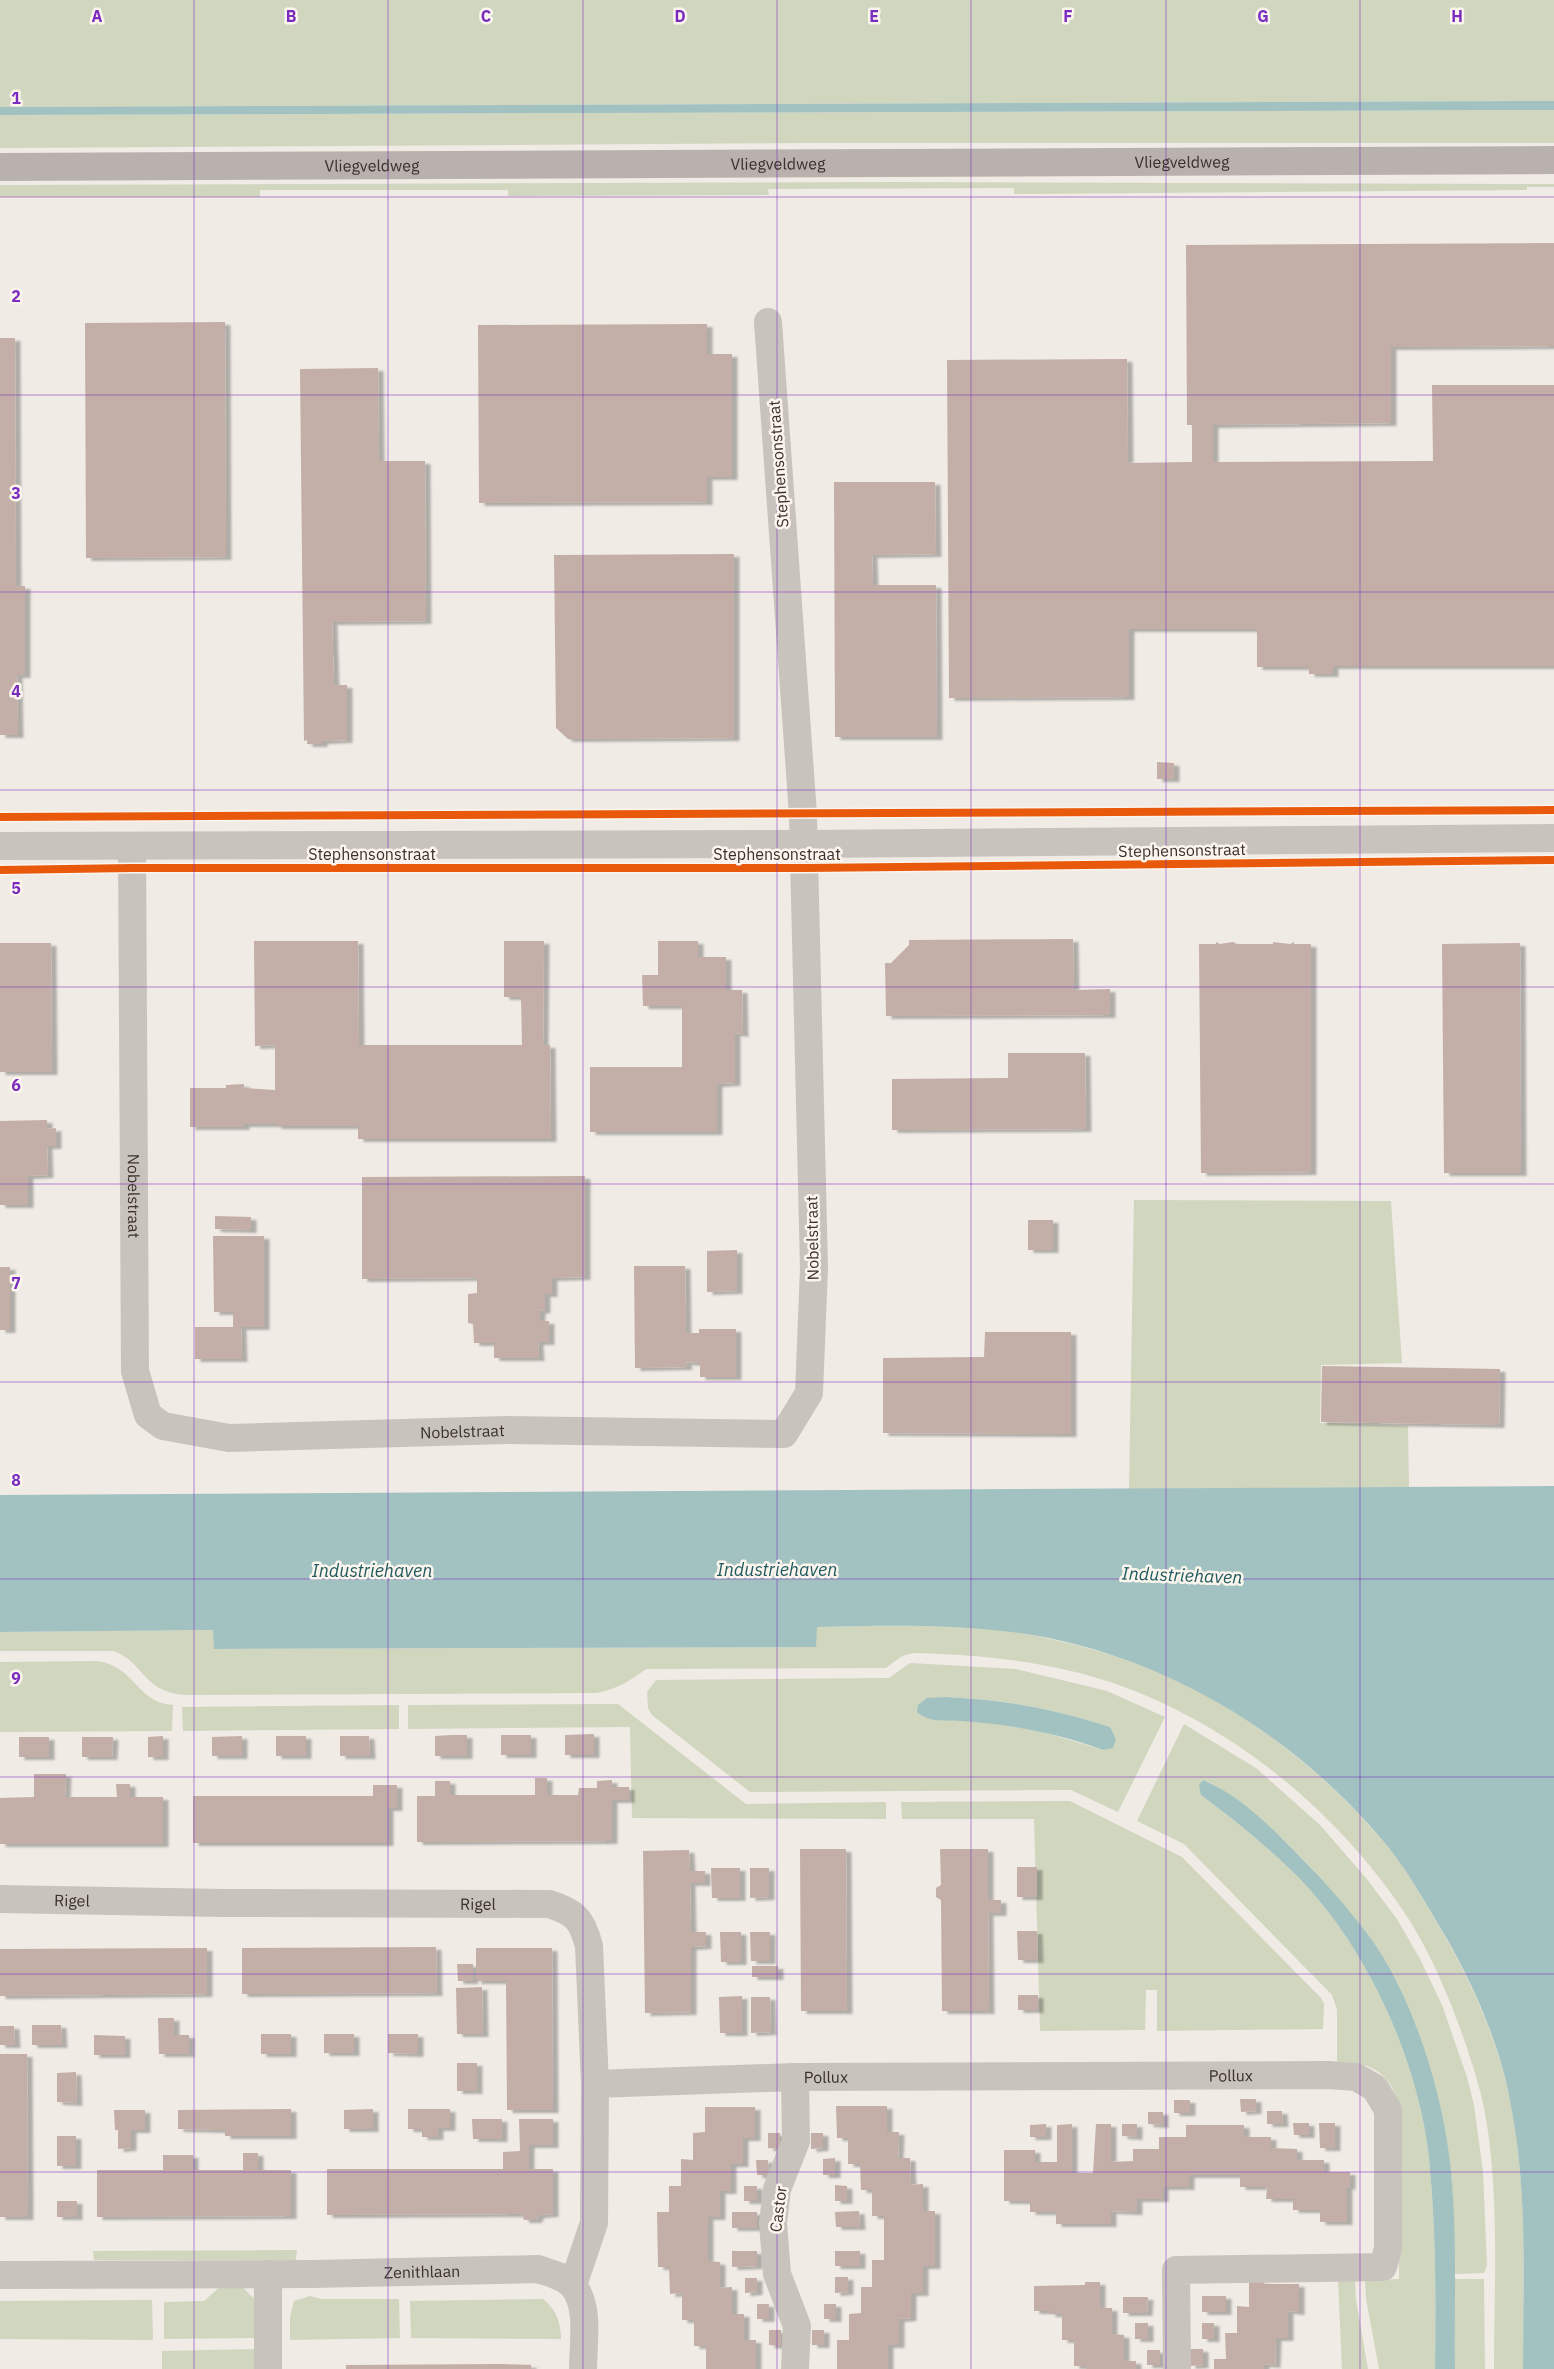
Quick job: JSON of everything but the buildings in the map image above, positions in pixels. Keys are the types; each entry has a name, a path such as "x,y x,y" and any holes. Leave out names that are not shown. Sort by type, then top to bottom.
{"main road":[{"name":"Vliegveldweg","path":"0,167 1554,160"}],"street":[{"name":"Stephensonstraat","path":"768,322 804,844"},
{"name":"Stephensonstraat","path":"0,846 804,844 1554,838"},
{"name":"Nobelstraat","path":"132,846 135,1371 148,1415 163,1426 229,1438 506,1430 784,1434 808,1393 814,1268 804,844"},
{"name":"Rigel","path":"0,1899 242,1904 549,1904 569,1910 584,1927 589,1946 595,2084 594,2223 572,2285"},
{"name":"Pollux","path":"595,2084 795,2078 1330,2074 1356,2077 1375,2088 1388,2110 1388,2248 1383,2267 1176,2270 1176,2369"},
{"name":"Castor","path":"795,2078 796,2141 777,2189 772,2222 777,2274 797,2326 795,2369"},
{"name":"Zenithlaan","path":"0,2274 268,2274 538,2269 556,2275 572,2285"},
{"path":"268,2274 268,2369"},
{"path":"572,2285 582,2303 583,2369"}],"green space":[{"path":"0,0 1554,0 1554,101 0,107"},
{"path":"1554,110 1554,143 823,143 0,148 0,115"},
{"path":"888,182 1554,184 1554,187 1527,187 1527,190 1014,194 1014,188 768,189 769,195 508,196 508,190 260,190 260,197 0,197 0,185"},
{"path":"1134,1200 1391,1201 1402,1363 1321,1365 1320,1423 1408,1426 1409,1487 1129,1489"},
{"path":"926,1625 997,1629 1065,1642 1140,1665 1181,1683 1220,1704 1294,1754 1328,1783 1389,1848 1420,1893 1468,1979 1494,2041 1506,2084 1516,2138 1522,2204 1524,2270 1523,2369 1494,2369 1493,2176 1485,2113 1466,2045 1448,1997 1427,1951 1410,1921 1380,1878 1345,1837 1306,1799 1264,1764 1219,1733 1171,1707 1122,1686 1071,1671 1039,1664 941,1654 917,1653 906,1655 886,1668 646,1669 623,1684 597,1693 185,1695 160,1688 151,1682 132,1662 113,1651 0,1651 0,1632 214,1630 215,1649 816,1647 816,1627"},
{"path":"97,1661 110,1664 120,1670 151,1698 161,1703 173,1705 172,1731 0,1732 0,1662"},
{"path":"910,1663 1016,1669 1107,1691 1165,1717 1118,1812 1071,1790 750,1792 652,1715 648,1708 647,1692 656,1680 889,1678","holes":["947,1697 1030,1706 1110,1727 1103,1750 1040,1731 985,1722"]},
{"path":"618,1704 746,1804 886,1802 886,1819 632,1818 630,1727 408,1729 408,1705"},
{"path":"399,1705 399,1729 183,1731 182,1707"},
{"path":"1184,1724 1256,1768 1320,1825 1366,1878 1397,1919 1420,1959 1442,2005 1467,2077 1474,2105 1483,2172 1487,2265 1484,2273 1454,2274 1453,2201 1449,2154 1440,2107 1315,1872 1282,1838 1246,1807 1211,1783 1202,1780 1201,1795 1276,1856 1324,1906 1368,1972 1386,2008 1401,2045 1414,2083 1429,2158 1435,2264 1435,2369 1379,2369 1366,2299 1365,2280 1399,2279 1398,2104 1390,2084 1384,2076 1368,2067 1348,2062 1337,2062 1337,2010 1332,1995 1184,1844 1137,1821"},
{"path":"1070,1801 1182,1857 1321,1998 1324,2004 1323,2029 1157,2031 1157,1990 1146,1990 1145,2030 1040,2031 1034,1819 902,1819 901,1802"},
{"path":"297,2250 296,2260 94,2260 93,2251"},
{"path":"1355,2279 1356,2300 1368,2369 1342,2369 1338,2280"},
{"path":"1454,2279 1484,2279 1485,2369 1455,2369"},
{"path":"221,2286 242,2286 251,2296 261,2301 260,2338 164,2339 164,2302 204,2301"},
{"path":"310,2296 322,2299 399,2299 400,2338 290,2340 290,2317 294,2301"},
{"path":"543,2299 557,2317 561,2339 411,2338 410,2301"},
{"path":"152,2300 153,2340 0,2339 0,2301"},
{"path":"261,2349 262,2369 162,2369 162,2351"}],"water":[{"path":"1554,101 1554,110 0,115 0,107"},
{"name":"Industriehaven","path":"1554,1486 1554,2369 1523,2369 1524,2270 1522,2204 1520,2171 1511,2106 1507,2084 1494,2041 1458,1958 1405,1870 1389,1848 1355,1810 1318,1775 1279,1743 1237,1714 1193,1689 1147,1668 1099,1651 1049,1638 962,1627 817,1627 816,1647 214,1649 213,1630 0,1632 0,1495"},
{"path":"947,1697 990,1700 1070,1715 1110,1727 1116,1739 1113,1748 1103,1750 1033,1730 979,1722 943,1721 927,1718 917,1712 918,1705 927,1698"},
{"path":"1203,1780 1245,1805 1314,1871 1369,1936 1398,1984 1410,2012 1431,2070 1439,2099 1449,2154 1455,2235 1455,2369 1435,2369 1435,2264 1429,2158 1414,2083 1386,2008 1368,1972 1324,1906 1276,1856 1201,1795 1199,1785"}],"cycle path":[{"path":"0,817 1554,810"},
{"path":"0,870 132,868 805,868 1554,860"}]}
